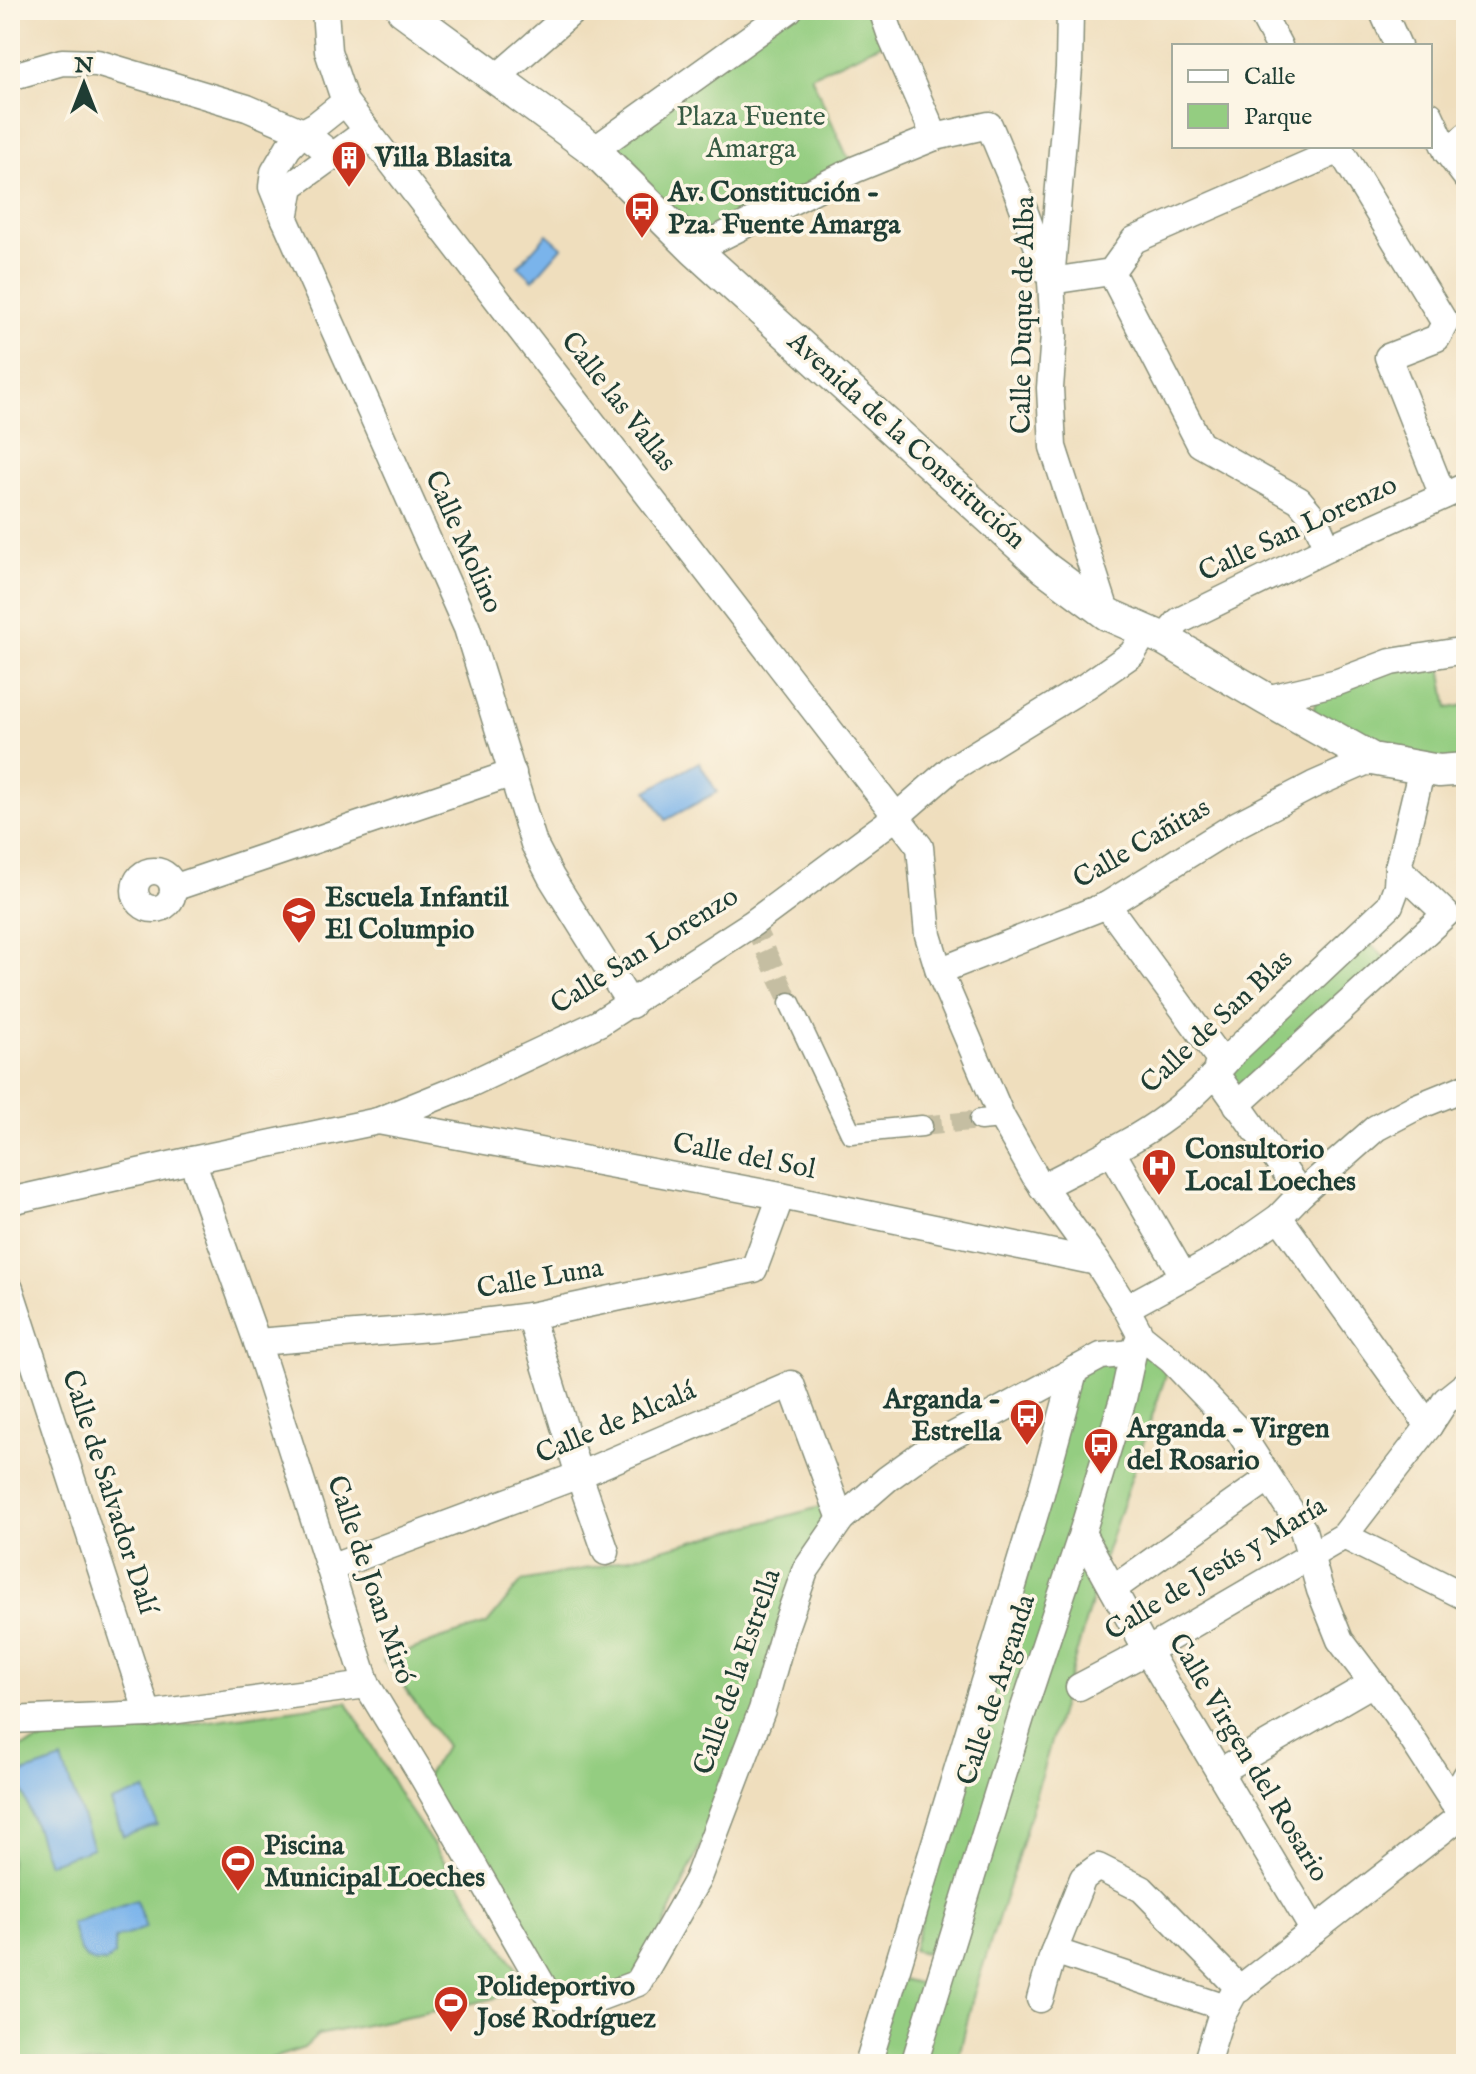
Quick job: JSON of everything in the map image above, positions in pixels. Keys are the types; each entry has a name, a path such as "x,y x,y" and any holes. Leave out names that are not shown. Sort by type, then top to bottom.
{"street":[{"name":"Calle las Vallas","path":"325,10 328,51 345,102 920,847 928,935 991,1119 1097,1262 1126,1308 1137,1345"},
{"name":"Avenida de la Constitución","path":"403,10 594,150 695,250 1045,568 1107,614 1155,635 1372,759 1439,771 1466,769"},
{"path":"496,78 574,10"},
{"path":"594,150 789,10"},
{"path":"882,10 935,137"},
{"name":"Calle Duque de Alba","path":"1070,10 1069,68 1051,281 1053,447 1107,614"},
{"path":"1260,10 1278,44"},
{"path":"1382,10 1397,44"},
{"path":"10,77 62,62 97,63 247,108 303,132 332,155"},
{"name":"Calle Molino","path":"345,102 303,132 288,148 274,172 272,187 467,628 534,844 551,877 631,1005"},
{"path":"1432,117 1456,144 1466,177"},
{"path":"695,250 856,169 935,137 989,125 1051,281 1111,272 1134,240 1339,148 1456,318 1437,338 1388,357 1454,491"},
{"path":"285,219 291,186 367,131"},
{"path":"1111,272 1200,444 1299,500 1315,519 1328,548"},
{"name":"Calle San Lorenzo","path":"10,1201 378,1121 472,1083 599,1023 753,923 897,816 951,769 1086,686 1155,635 1328,548 1454,491"},
{"path":"1266,699 1338,682 1391,662 1466,650"},
{"name":"Calle Cañitas","path":"939,971 1107,905 1236,825 1372,759"},
{"name":"Calle de San Blas","path":"1042,1187 1167,1117 1216,1074 1235,1051 1390,905 1397,886 1398,868 1422,768"},
{"path":"173,888 513,773"},
{"path":"1237,1105 1456,908 1398,868"},
{"path":"1107,905 1219,1058 1216,1074 1301,1194"},
{"path":"1359,933 1391,964"},
{"path":"790,1003 851,1133 922,1126"},
{"path":"1126,1308 1232,1250 1279,1217 1376,1128 1414,1108 1466,1087"},
{"name":"Calle del Sol","path":"378,1121 781,1196 1097,1262"},
{"path":"1111,1150 1184,1277"},
{"name":"Calle de Joan Miró","path":"192,1160 257,1342 367,1685 547,1993 582,2004 638,1983"},
{"name":"Calle Luna","path":"257,1342 442,1327 530,1316 754,1269 781,1196"},
{"path":"1279,1217 1429,1426"},
{"name":"Calle de Salvador Dalí","path":"10,1289 148,1714"},
{"path":"530,1316 606,1552"},
{"path":"1137,1345 1171,1360 1239,1431 1303,1530 1320,1590 1340,1640 1396,1714 1460,1813"},
{"name":"Calle de la Estrella","path":"638,1983 697,1880 762,1710 805,1571 841,1519 887,1479 930,1448 1101,1356 1137,1345"},
{"name":"Calle de Arganda","path":"914,2064 1021,1717 1082,1533 1137,1345"},
{"name":"Calle de Arganda","path":"868,2064 1040,1497 1075,1369"},
{"name":"Calle de Alcalá","path":"330,1568 579,1475 791,1384 841,1519"},
{"name":"Calle de Jesús y María","path":"1079,1687 1344,1536 1446,1400 1466,1384"},
{"path":"1113,1589 1269,1478"},
{"name":"Calle Virgen del Rosario","path":"1082,1533 1147,1651 1314,1931"},
{"path":"1344,1536 1466,1597"},
{"path":"1219,1772 1373,1683"},
{"path":"10,1720 148,1714 367,1685"},
{"path":"1206,2064 1220,2019 1233,1998 1460,1813 1466,1776"},
{"path":"1040,1999 1054,1951 1083,1878 1098,1867 1142,1889 1233,1998"},
{"path":"1054,1951 1233,1998"},
{"path":"897,1967 940,1979"}],"green space":[{"name":"Plaza Fuente Amarga","path":"789,10 882,10 892,39 811,76 846,154 859,168 695,250 594,150"},
{"path":"1439,654 1448,708 1466,705 1466,769 1445,770 1310,724 1319,687"},
{"path":"1359,933 1391,964 1237,1105 1216,1074"},
{"path":"1133,1353 1171,1360 1101,1568 1016,1863 973,1997 957,2064 868,2064 894,1977 937,1988 946,1958 913,1950 1075,1369"},
{"path":"835,1503 805,1571 762,1710 638,1983 582,2004 547,1993 424,1779 446,1746 383,1661 487,1624 522,1581 599,1566"},
{"name":"Piscina Municipal Loeches","path":"347,1702 403,1800 529,1987 488,2000 318,2035 304,2048 254,2064 10,2064 10,1751 61,1734 139,1731"}],"water":[{"path":"547,234 562,247 533,280 518,266"},
{"path":"699,762 717,792 666,820 647,791"},
{"path":"62,1760 93,1848 48,1864 17,1775"},
{"path":"145,1790 157,1825 123,1836 111,1802"},
{"path":"136,1900 146,1928 115,1939 115,1955 105,1963 84,1956 71,1923"}],"tunnel":[{"path":"753,923 790,1003"},
{"path":"922,1126 980,1120"}],"place":[{"name":"Villa Blasita","path":"349,189"},
{"name":"Av. Constitución - Pza. Fuente Amarga","path":"642,240"},
{"name":"Escuela Infantil El Columpio","path":"299,945"},
{"name":"Consultorio Local Loeches","path":"1159,1197"},
{"name":"Arganda - Estrella","path":"1027,1447"},
{"name":"Arganda - Virgen del Rosario","path":"1101,1476"},
{"name":"Piscina Municipal Loeches","path":"238,1893"},
{"name":"Polideportivo José Rodríguez","path":"451,2034"}]}
